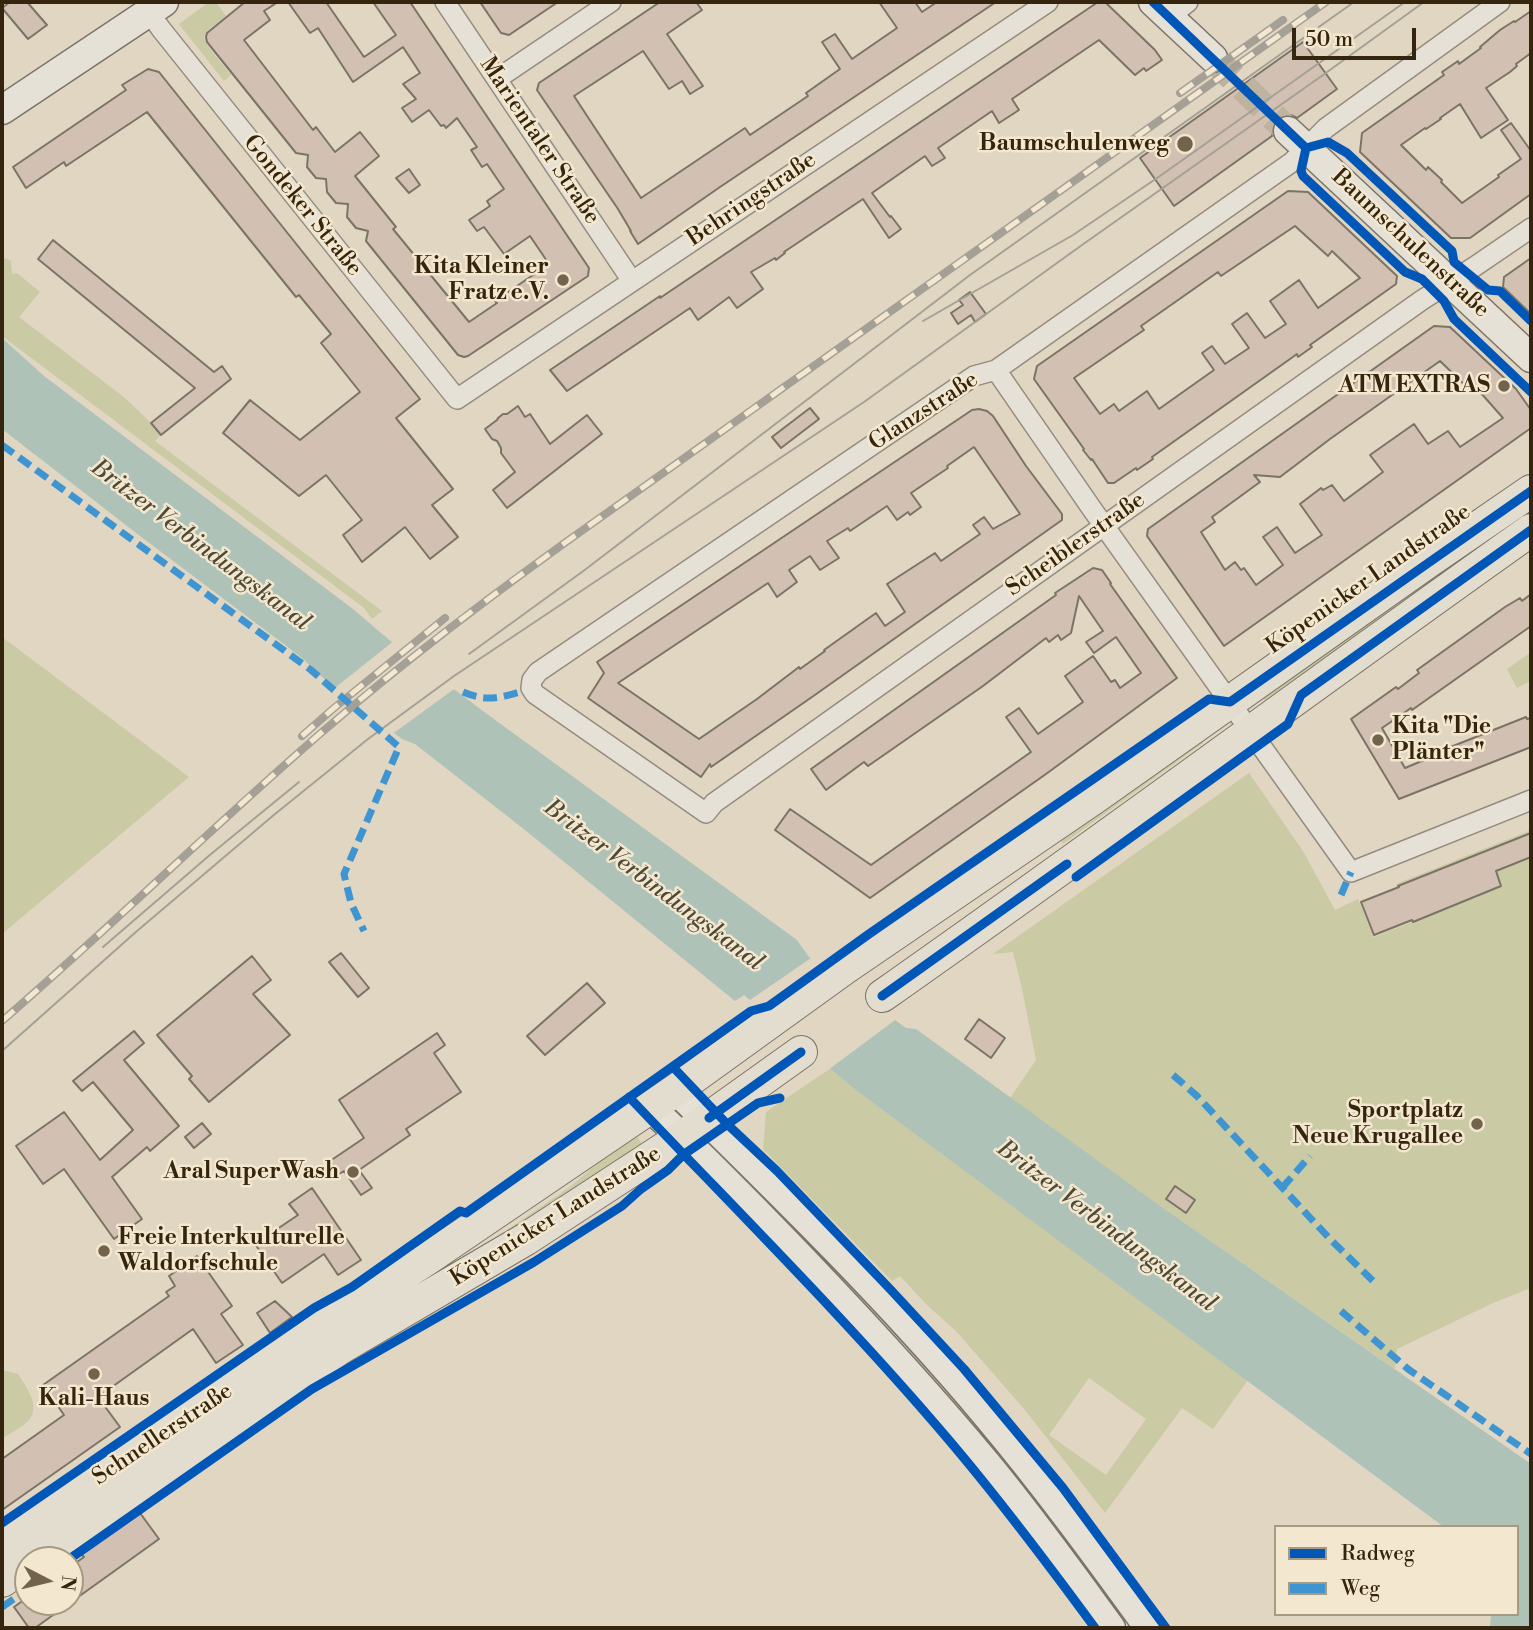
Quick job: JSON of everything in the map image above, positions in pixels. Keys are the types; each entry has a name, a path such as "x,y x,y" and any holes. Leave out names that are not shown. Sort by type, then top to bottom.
{"main road":[{"path":"2,110 156,7"},
{"path":"1170,7 1213,58"},
{"name":"Baumschulenstraße","path":"1297,139 1531,358"},
{"name":"Köpenicker Landstraße","path":"332,1337 427,1259 676,1090 845,968 1531,491"},
{"path":"882,996 1531,530"},
{"path":"928,911 989,921"},
{"name":"Köpenicker Landstraße","path":"332,1337 526,1239 694,1129 801,1052"},
{"path":"676,1090 694,1129 798,1255 891,1353 996,1475 1111,1628"},
{"path":"650,1107 694,1129 915,1334 1027,1465 1149,1628"},
{"name":"Schnellerstraße","path":"2,1546 332,1337"},
{"name":"Schnellerstraße","path":"50,1546 332,1337"}],"street":[{"name":"Marientaler Straße","path":"445,2 632,281"},
{"path":"497,79 611,2"},
{"name":"Behringstraße","path":"457,399 1048,2"},
{"name":"Glanzstraße","path":"706,813 535,694 531,688 532,680 538,672 974,376 996,370 1292,162 1297,139 1329,126 1500,2"},
{"name":"Gondeker Straße","path":"156,7 161,29 457,399"},
{"name":"Scheiblerstraße","path":"706,813 714,803 1104,526 1413,307 1531,228"},
{"path":"996,370 1351,872 1531,800"}],"green space":[{"path":"209,2 216,2 226,16 207,31 204,37 207,45 231,75 224,81 179,24"},
{"path":"2,257 11,261 12,274 17,273 40,292 19,317 125,398 161,435 155,441 382,611 372,619 364,608 2,336"},
{"path":"1531,504 1531,513 1266,703 1264,693"},
{"path":"2,637 189,777 2,934"},
{"path":"1531,652 1531,681 1517,688 1507,669"},
{"path":"1200,738 1203,743 1063,844 1059,837"},
{"path":"1249,773 1303,851 1335,910 1358,899 1374,937 1412,922 1396,884 1531,830 1531,1288 1397,1349 1395,1369 1010,1098 1036,1060 1013,952 993,954"},
{"path":"831,1068 853,1088 1248,1380 1213,1429 1182,1408 1105,1513 1025,1410 957,1332 900,1276 892,1281 763,1149 766,1112","holes":["1089,1378 1146,1419 1106,1475 1049,1435"]},
{"path":"634,1132 645,1148 597,1181 481,1248 571,1186"},
{"path":"2,1370 18,1374 31,1396 33,1408 26,1423 2,1439"}],"water":[{"name":"Britzer Verbindungskanal","path":"2,338 44,376 353,609 394,644 797,940 809,957 906,1028 916,1029 1159,1205 1531,1464 1531,1628 1490,1628 1491,1616 1519,1616 1519,1525 1441,1525 853,1088 744,995 735,1001 415,744 402,739 335,689 301,657 2,429"}],"pier":[{"path":"395,640 457,687 391,735 331,691"},
{"path":"814,956 898,1018 828,1070 747,1002"}],"building":[{"path":"10,2 27,2 47,25 28,39 2,8"},
{"path":"245,2 278,2 264,11 270,20 244,40 313,130 316,127 335,152 360,132 379,156 355,176 396,227 393,229 469,322 549,264 530,236 504,254 484,227 477,231 469,220 490,206 487,201 504,189 487,164 482,167 471,150 477,147 457,118 446,128 441,126 429,110 412,122 402,108 416,99 403,84 420,73 403,47 353,82 318,28 310,33 288,2 326,2 364,57 396,35 373,2 410,2 589,268 588,276 468,356 458,355 366,241 368,231 356,228 347,217 348,204 336,203 327,192 326,179 316,178 307,167 308,155 296,153 207,42 207,33"},
{"path":"480,2 558,2 509,35 501,33"},
{"path":"660,2 696,2 702,10 667,34 703,86 690,94 682,81 669,89 643,51 574,96 641,198 745,128 750,135 808,96 806,93 840,69 822,42 835,34 852,59 897,28 879,2 915,2 922,12 937,2 996,2 638,244 618,209 537,90 539,83"},
{"path":"1098,2 1105,2 1162,60 1135,75 1099,40 1012,99 1019,110 999,123 992,111 938,148 945,158 932,166 925,156 872,193 901,229 889,238 863,199 776,260 775,258 751,272 763,289 737,308 729,297 698,320 690,308 567,391 550,370 660,298"},
{"path":"1531,11 1531,53 1510,72 1486,88 1508,120 1481,138 1460,104 1401,145 1426,170 1428,167 1442,180 1462,203 1521,159 1501,130 1511,123 1531,151 1531,194 1470,238 1451,238 1360,152 1362,133 1444,75 1442,72 1481,48 1500,30"},
{"path":"1303,42 1337,89 1297,118 1284,115 1276,119 1272,136 1174,206 1140,158"},
{"path":"148,69 159,72 420,399 396,418 453,489 432,505 458,537 430,559 405,527 362,562 343,535 362,520 326,475 299,496 223,433 250,400 300,440 360,392 321,343 331,334 299,295 296,297 147,112 66,166 64,162 26,188 13,167 126,90 122,85"},
{"path":"409,169 420,185 409,193 396,178"},
{"path":"1288,191 1308,192 1397,276 1396,284 1310,345 1312,347 1298,357 1297,354 1152,457 1153,459 1114,483 1108,483 1034,379 1037,366","holes":["1295,226 1328,256 1332,251 1360,278 1318,308 1299,280 1270,301 1286,324 1265,338 1247,313 1232,324 1249,348 1225,364 1212,346 1202,353 1214,370 1159,409 1147,391 1119,411 1114,404 1100,414 1074,378 1144,330 1141,326 1218,272 1221,276"]},
{"path":"53,240 214,372 222,366 231,379 161,435 151,423 195,388 38,259"},
{"path":"1531,258 1531,314 1503,287 1504,277"},
{"path":"970,292 986,314 975,322 971,315 958,324 951,313 963,305 959,300"},
{"path":"1434,326 1450,327 1516,389 1531,410 1531,428 1224,646 1147,536 1148,529","holes":["1440,361 1468,388 1473,384 1503,418 1460,447 1448,431 1428,444 1414,424 1370,455 1383,472 1344,501 1332,485 1323,490 1321,488 1300,504 1322,535 1295,553 1277,527 1263,537 1283,565 1256,585 1244,568 1241,570 1235,562 1225,570 1201,532 1215,522 1212,517 1260,482 1254,475 1280,477"]},
{"path":"518,406 525,417 530,414 550,444 587,415 602,434 507,508 493,490 515,472 501,453 497,441 492,439 485,429"},
{"path":"810,408 819,419 781,448 772,437"},
{"path":"972,410 987,411 993,416 1062,514 1062,520 711,767 710,764 701,777 588,698 604,673 597,662","holes":["974,447 1020,514 993,529 984,517 973,525 980,534 941,561 935,553 887,584 905,612 885,626 876,613 699,739 618,683 768,583 777,597 797,582 789,570 810,556 820,570 839,558 827,541 848,528 850,531 887,506 897,520 908,512 910,515 921,507 911,493"]},
{"path":"1093,568 1102,570 1177,678 870,898 775,830 790,809 871,865 1031,752 1006,717 1019,708 1038,734 1083,702 1065,676 1093,656 1111,682 1115,680 1120,688 1141,673 1116,637 1094,653 1086,642 1103,631 1079,596 1071,633 1061,640 1058,635 1049,642 1046,638 983,686 868,766 864,762 826,790 811,769"},
{"path":"1531,594 1531,626 1382,728 1405,768 1429,758 1428,756 1526,717 1531,718 1531,747 1399,799 1351,719 1396,687 1398,689 1419,673 1417,670 1505,607 1520,598 1522,601"},
{"path":"1531,833 1531,857 1496,871 1501,886 1374,935 1361,902"},
{"path":"341,953 369,988 358,997 329,962"},
{"path":"252,956 271,980 253,994 290,1035 209,1102 189,1079 192,1076 157,1035"},
{"path":"587,983 605,1003 545,1055 527,1036"},
{"path":"979,1019 1005,1038 991,1058 965,1039"},
{"path":"134,1031 144,1043 124,1060 179,1126 150,1151 147,1147 112,1177 142,1219 114,1239 64,1169 43,1184 16,1146 64,1112 100,1160 133,1130 93,1082 82,1091 73,1081"},
{"path":"437,1033 445,1045 434,1053 461,1092 406,1129 410,1135 359,1170 372,1188 361,1195 344,1171 339,1174 330,1161 364,1138 339,1100"},
{"path":"202,1123 211,1134 194,1148 185,1137"},
{"path":"1175,1186 1195,1200 1186,1213 1166,1199"},
{"path":"312,1188 361,1260 338,1275 324,1254 282,1283 255,1244 298,1215 289,1204"},
{"name":"Kali-Haus","path":"197,1256 232,1306 221,1314 243,1345 216,1363 193,1329 98,1397 120,1427 2,1510 2,1459 64,1415 43,1385 169,1296 166,1292 175,1286 169,1276"},
{"path":"275,1301 292,1317 270,1333 257,1313"},
{"path":"140,1513 159,1539 84,1593 84,1552"},
{"path":"20,1616 52,1616 35,1628 29,1628"}],"tunnel":[{"path":"1213,58 1288,131"}],"tram line":[{"path":"469,654 586,569 970,275 1354,2"},
{"path":"923,321 1073,235 1405,2"},
{"path":"2,1051 137,931 368,739 454,676 864,402 1424,2"},
{"path":"103,947 299,782"}],"railway":[{"path":"2,1021 321,733 459,621 566,542 1326,2"},
{"path":"1180,93 1283,20"},
{"path":"302,736 445,618"}],"marked path":[{"path":"2,445 311,670 399,747 344,874 351,903 364,931"},
{"path":"463,692 493,698 523,691"},
{"path":"1341,895 1351,872"},
{"path":"1173,1075 1197,1096 1329,1238 1373,1281"},
{"path":"1282,1188 1310,1156"},
{"path":"1341,1311 1408,1369 1531,1454"},
{"path":"2,1607 14,1599"}],"cycle path":[{"path":"1153,2 1306,148"},
{"path":"1306,148 1328,142 1347,153 1452,251 1454,262 1488,290 1500,291 1531,321"},
{"path":"1306,148 1301,171 1303,176 1405,272 1422,279 1444,301 1454,319 1531,392"},
{"path":"2,1523 314,1308 352,1287 460,1211 466,1213 751,1011 769,1006 1209,699 1230,702 1531,491"},
{"path":"1076,877 1288,724 1301,695 1531,530"},
{"path":"882,996 1067,864"},
{"path":"709,1118 801,1052"},
{"path":"673,1067 727,1124 777,1171 964,1369 1063,1488 1166,1628"},
{"path":"629,1097 831,1308 910,1395 1005,1509 1095,1628"},
{"path":"84,1549 312,1389 534,1262 622,1206 683,1155 758,1103 780,1098"}],"place":[{"name":"Baumschulenweg","path":"1185,144"},
{"name":"Kita Kleiner Fratz e.V.","path":"563,280"},
{"name":"ATM EXTRAS","path":"1504,386"},
{"name":"Kita \"Die Plänter\"","path":"1378,740"},
{"name":"Sportplatz Neue Krugallee","path":"1477,1124"},
{"name":"Aral SuperWash","path":"353,1172"},
{"name":"Freie Interkulturelle Waldorfschule","path":"104,1251"},
{"name":"Kali-Haus","path":"94,1374"}]}
